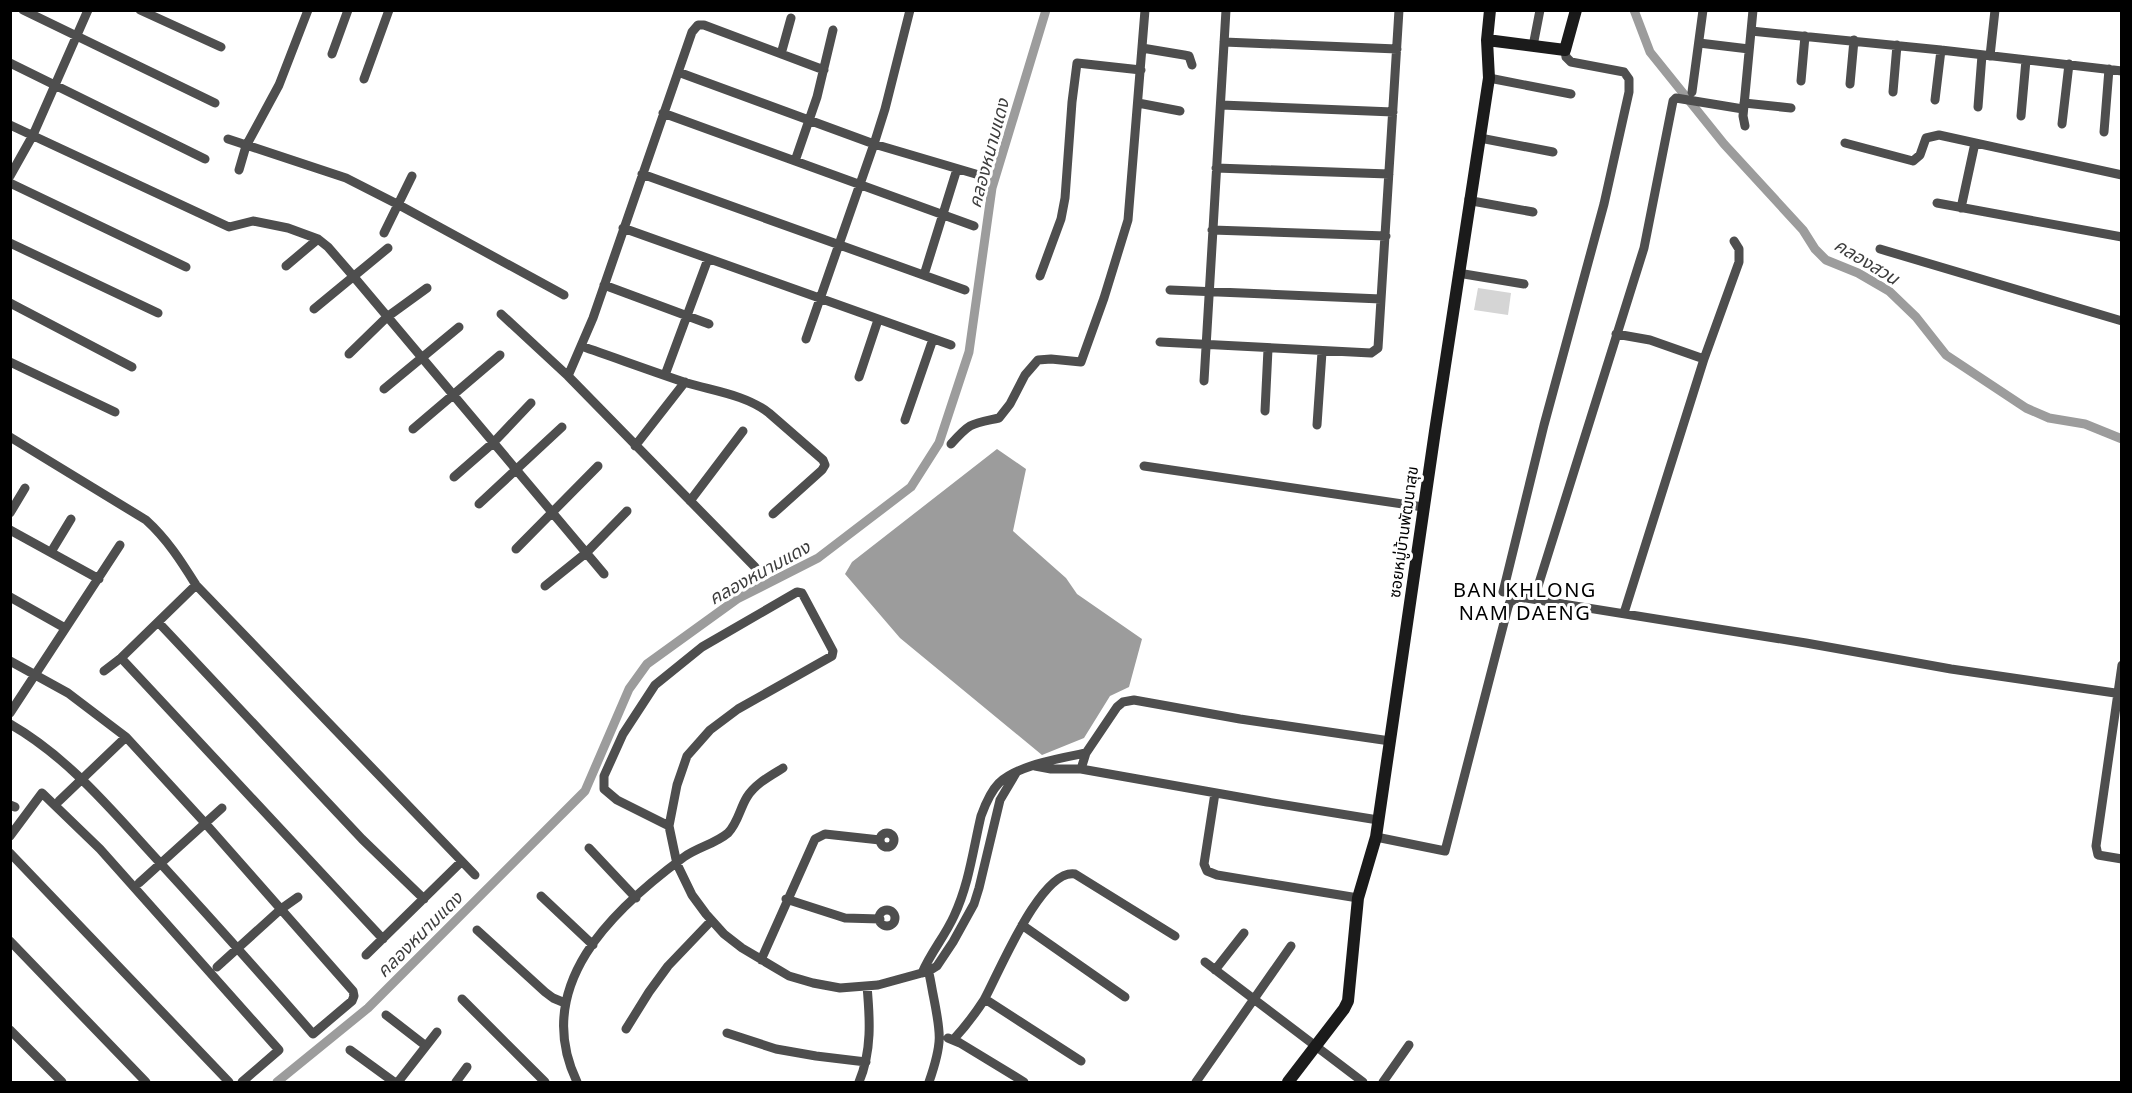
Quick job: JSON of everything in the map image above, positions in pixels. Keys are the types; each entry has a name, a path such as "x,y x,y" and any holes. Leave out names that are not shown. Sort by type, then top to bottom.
{"street":[{"path":"23,10 216,103"},
{"path":"10,176 33,135 78,38 88,10"},
{"path":"140,10 221,47"},
{"path":"239,170 246,146 279,85 308,10"},
{"path":"332,54 348,10"},
{"path":"364,79 388,10"},
{"path":"806,339 874,144 910,10"},
{"path":"951,444 963,430 974,423 999,418 1011,404 1025,375 1038,360 1081,362 1126,231 1145,10"},
{"path":"1204,381 1226,10"},
{"path":"1161,342 1322,352 1371,353 1376,351 1379,344 1399,10"},
{"name":"ซอยหมู่บ้านพัฒนาสุข","path":"1288,1083 1348,1001 1358,898 1376,837 1480,138 1488,78 1487,40 1491,10"},
{"path":"1533,46 1540,10"},
{"path":"1503,592 1544,425 1604,204 1629,92 1629,79 1624,72 1571,62 1566,57 1565,50 1576,10"},
{"path":"1692,92 1703,10"},
{"path":"1745,126 1743,119 1753,10"},
{"path":"1978,107 1995,10"},
{"path":"781,54 791,18"},
{"path":"568,376 593,318 692,32 698,25 704,25 824,70"},
{"path":"795,161 817,97 833,30"},
{"path":"1750,31 1854,40 2121,71"},
{"path":"1801,81 1805,36"},
{"path":"1487,40 1565,50"},
{"path":"1850,84 1854,40"},
{"path":"1224,42 1397,49"},
{"path":"1699,43 1749,49"},
{"path":"1893,92 1897,45"},
{"path":"1142,48 1184,54 1189,56 1192,64"},
{"path":"1935,100 1941,50"},
{"path":"2021,116 2026,60"},
{"path":"10,63 205,159"},
{"path":"1040,276 1061,219 1065,198 1071,102 1077,63 1141,70"},
{"path":"2062,124 2069,64"},
{"path":"2104,132 2109,69"},
{"path":"678,72 874,144 979,174"},
{"path":"1488,78 1571,94"},
{"path":"1534,598 1644,248 1672,104 1676,98 1705,103 1791,108"},
{"path":"1138,103 1180,111"},
{"path":"1221,105 1393,112"},
{"path":"663,113 974,226"},
{"path":"10,125 229,227 253,221 288,228 318,239 354,277 604,574"},
{"path":"1845,143 1913,160 1918,158 1929,136 1939,135 2121,175"},
{"path":"1480,138 1553,152"},
{"path":"228,139 346,178 564,295"},
{"path":"1961,208 1976,143"},
{"path":"1216,168 1389,174"},
{"path":"924,275 957,169"},
{"path":"642,174 966,290"},
{"path":"384,233 412,176"},
{"path":"10,183 186,267"},
{"path":"1471,200 1533,212"},
{"path":"1938,203 2121,237"},
{"path":"623,228 951,345"},
{"path":"1212,230 1386,236"},
{"path":"286,266 318,239"},
{"path":"1624,613 1704,359 1738,262 1739,249 1734,241"},
{"path":"10,243 158,314"},
{"path":"314,309 388,248"},
{"path":"1880,249 2121,321"},
{"path":"664,375 708,259"},
{"path":"1459,273 1524,284"},
{"path":"604,285 709,324"},
{"path":"349,354 387,317 427,288"},
{"path":"1170,290 1381,299"},
{"path":"10,303 132,367"},
{"path":"501,314 568,376 755,567"},
{"path":"859,377 878,320"},
{"path":"384,389 459,327"},
{"path":"1616,334 1650,340 1704,359"},
{"path":"905,420 933,339"},
{"path":"581,345 760,406 823,460 824,467 774,514"},
{"path":"1265,411 1268,349"},
{"path":"1317,425 1322,352"},
{"path":"413,429 500,355"},
{"path":"10,362 115,412"},
{"path":"635,446 685,382"},
{"path":"454,477 493,443 531,403"},
{"path":"478,504 562,427"},
{"path":"690,501 743,431"},
{"path":"10,437 146,520 158,531 195,585 475,875"},
{"path":"516,549 598,466"},
{"path":"1144,466 1424,507"},
{"path":"10,513 25,488"},
{"path":"545,586 586,553 627,511"},
{"path":"51,552 71,519"},
{"path":"10,530 99,579"},
{"path":"10,713 120,545"},
{"path":"105,672 195,585"},
{"path":"669,826 617,800 604,789 604,776 623,734 655,685 672,671 702,647 783,598 799,592 833,651 832,656 738,709 710,730 687,756 677,785 669,826 677,864 692,895 711,921 742,948 789,976 840,988 899,981 937,966 974,904 1000,800 1016,773"},
{"path":"10,597 64,628"},
{"path":"1376,837 1445,851 1508,607 1510,602 1519,597 1951,669 2119,694"},
{"path":"158,622 362,839 424,899"},
{"path":"121,658 383,939"},
{"path":"10,661 68,693 126,737 205,823 352,991 354,996 352,1001 313,1034 239,948 82,778 38,740 10,724"},
{"path":"2121,665 2119,694 2096,846 2098,855 2121,859"},
{"path":"1081,769 1086,753 1117,707 1124,702 1134,700 1390,741"},
{"path":"59,801 126,737"},
{"path":"929,1083 939,1052 940,1035 924,970 949,927 962,896 986,804 998,784 1006,777 1047,760 1086,753"},
{"path":"1035,766 1081,769 1378,820"},
{"path":"577,1083 569,1066 562,1028 565,1003 576,974 593,945 611,922 636,898 686,856 709,846 729,832 749,794 766,778 783,768"},
{"path":"1215,793 1204,864 1207,871 1217,875 1358,898"},
{"path":"10,836 42,794 100,849 279,1050 242,1083"},
{"path":"139,883 222,808"},
{"path":"761,960 811,844 818,836 825,834 880,840"},
{"path":"589,848 636,898"},
{"path":"10,853 229,1083"},
{"path":"366,955 461,862"},
{"path":"953,1040 985,999 1022,925 1045,892 1064,874 1075,874 1175,936"},
{"path":"541,896 593,945"},
{"path":"217,967 281,909 298,897"},
{"path":"786,899 845,918 880,919"},
{"path":"626,1029 669,966 711,921"},
{"path":"1022,925 1125,997"},
{"path":"477,930 545,992 565,1003"},
{"path":"1215,970 1244,933"},
{"path":"10,941 146,1083"},
{"path":"1196,1083 1291,946"},
{"path":"1205,962 1363,1083"},
{"path":"859,1083 866,1062 870,1027 867,986"},
{"path":"462,999 545,1083"},
{"path":"985,999 1081,1061"},
{"path":"386,1015 426,1046"},
{"path":"10,1030 62,1083"},
{"path":"351,1050 396,1083 437,1032"},
{"path":"727,1033 776,1049 866,1062"},
{"path":"940,1035 953,1040 1024,1083"},
{"path":"1383,1083 1409,1045"},
{"path":"456,1083 467,1067"}],"shaded area":[{"path":"1478,288 1511,293 1508,315 1474,310"},
{"path":"997,449 1026,469 1013,531 1066,578 1077,594 1142,639 1129,687 1110,696 1084,738 1042,755 900,638 845,574 852,562"}],"waterway":[{"name":"คลองหนามแดง","path":"277,1082 368,1008 585,791 629,689 647,664 737,599 818,558 911,487 939,443 969,352 992,188 1046,10"},
{"name":"คลองสวน","path":"1634,10 1650,52 1724,144 1803,230 1815,249 1826,260 1858,273 1889,291 1916,317 1946,355 2026,408 2049,418 2085,424 2122,439"}],"district":[{"name":"BAN KHLONG NAM DAENG","path":"1525,600"}]}
